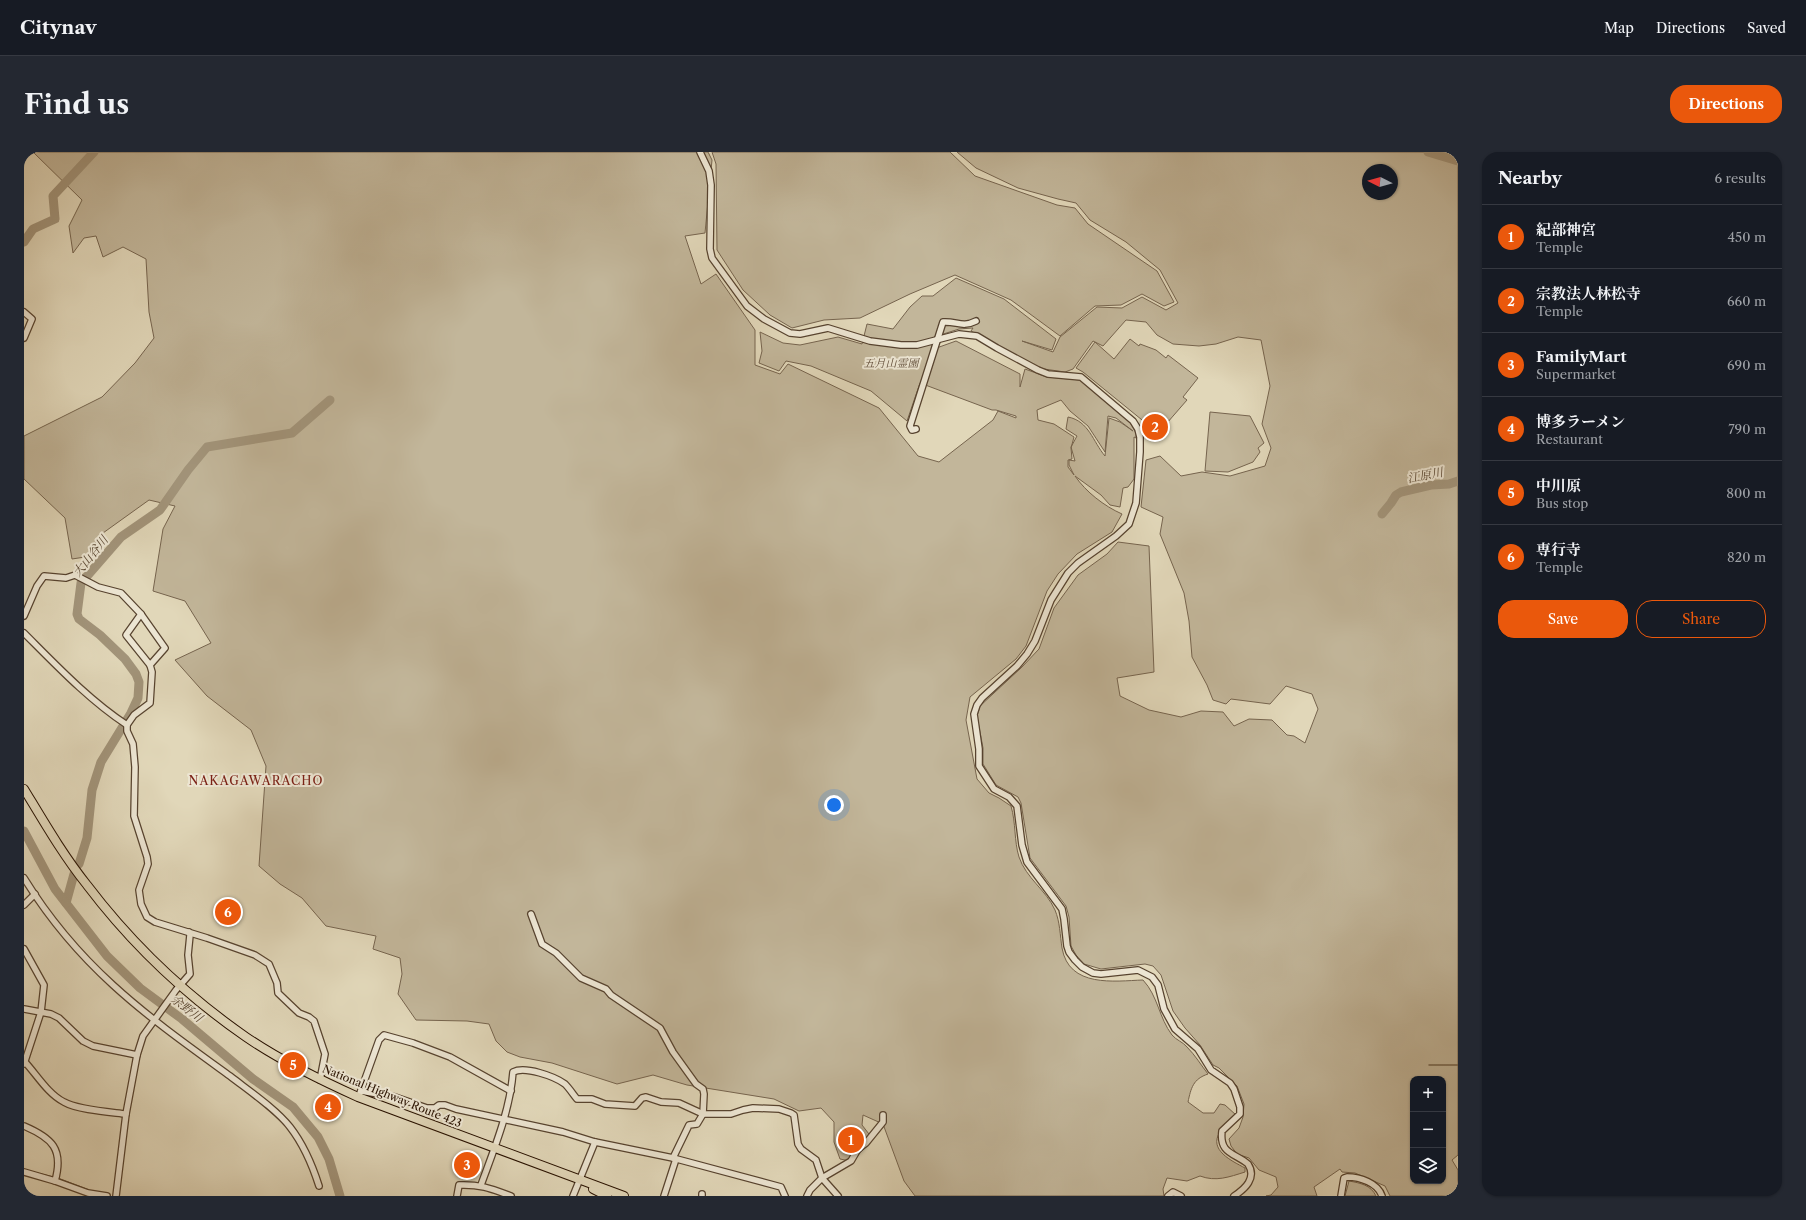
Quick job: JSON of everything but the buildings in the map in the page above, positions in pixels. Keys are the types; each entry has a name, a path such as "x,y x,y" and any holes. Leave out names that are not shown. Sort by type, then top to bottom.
{"highway":[{"name":"National Highway Route 423","path":"24,789 62,852 87,886 135,940 178,987 247,1038 320,1080 360,1094 494,1149 579,1180 608,1193 622,1196"}],"street":[{"path":"700,152 709,172 711,186 710,250 712,258 747,306 764,319 790,333 800,334 828,328 870,341 901,345 917,345 959,334 977,336 1048,374 1081,377 1133,421 1138,429 1140,452 1136,503 1129,524 1116,536 1078,563 1068,573 1051,600 1035,641 1027,654 1017,666 977,704 974,714 980,766 994,789 1009,797 1017,806 1022,845 1027,862 1062,909 1066,946 1075,960 1082,967 1093,973 1102,974 1138,970 1148,974 1158,985 1164,1009 1175,1029 1180,1035 1198,1049 1211,1070 1225,1079 1234,1089 1240,1107 1240,1114 1222,1131 1222,1144 1226,1150 1248,1164 1251,1174 1247,1186 1234,1196"},
{"path":"24,312 32,320 24,338"},
{"path":"916,429 912,430 910,426 943,322 968,326 976,321"},
{"path":"24,616 37,586 44,576 66,578 75,575 98,587 121,593 141,614 165,648 150,665"},
{"path":"141,614 126,635 150,665 152,672 150,703 134,715 127,725 127,731 133,744 135,767 134,816 144,845 148,864 139,890 141,904 147,917 155,922 255,955 269,964 277,983 278,994 299,1014 309,1017 314,1021 325,1054 320,1080"},
{"path":"24,633 63,672 115,718 127,725"},
{"path":"24,878 59,928 89,962 113,985 259,1098 289,1125 303,1145 311,1160 319,1186"},
{"path":"24,905 35,894"},
{"path":"531,914 542,944 556,953 581,978 606,989 611,995 660,1028 673,1052 696,1084 703,1089 703,1114 697,1124 689,1125 686,1130 674,1159 664,1196"},
{"path":"116,1196 126,1114 137,1055 143,1036 178,987 190,974 188,955 189,932"},
{"path":"24,949 44,985 40,1012 25,1063 52,1093 65,1103 126,1114"},
{"path":"24,1009 59,1018 83,1041 93,1046 137,1055"},
{"path":"511,1092 450,1057 413,1043 384,1035 379,1040 360,1094 395,1097 427,1108 435,1108 439,1105 445,1105 503,1120 563,1132 594,1142 674,1159 781,1187 785,1196"},
{"path":"481,1185 494,1149 511,1092 513,1072 520,1069 553,1078 564,1083 577,1099 592,1099 605,1104 635,1106 642,1098 646,1097 661,1102 679,1103 703,1114 731,1114 753,1108 779,1109 791,1113 794,1115 798,1144 801,1149 816,1160 822,1178 838,1196"},
{"path":"807,1196 810,1190 822,1178 851,1161 858,1149 866,1143 883,1122 883,1115"},
{"path":"24,1126 39,1132 54,1145 59,1155 59,1167 55,1181"},
{"path":"573,1196 594,1142"},
{"path":"25,1174 55,1181 88,1194 107,1196"},
{"path":"1341,1196 1344,1178 1352,1177 1378,1188 1382,1196"},
{"path":"457,1196 459,1185 481,1185 511,1196"},
{"path":"1168,1196 1173,1192 1181,1196"}],"green space":[{"name":"五月山霊園","path":"33,152 708,152 712,160 705,233 685,236 701,284 716,274 755,330 755,365 780,374 788,364 879,408 918,456 939,462 993,420 998,411 1016,418 1016,416 996,410 992,410 920,383 907,421 871,391 811,366 786,361 779,371 759,363 762,351 760,332 783,343 800,345 838,337 862,344 867,324 893,329 910,307 922,296 933,296 956,278 1004,299 1056,339 1052,350 1022,341 1053,352 1060,337 1097,307 1122,308 1142,297 1166,310 1178,303 1160,270 1126,242 1090,220 1076,203 1018,188 976,168 957,152 1458,152 1458,1155 1452,1160 1458,1170 1458,1196 1390,1196 1385,1186 1355,1173 1342,1172 1340,1169 1314,1187 1317,1196 1266,1196 1271,1195 1278,1187 1276,1177 1259,1170 1249,1158 1237,1154 1231,1146 1229,1139 1239,1128 1243,1117 1244,1104 1237,1086 1219,1068 1213,1065 1200,1045 1173,1011 1161,975 1153,966 1145,964 1101,969 1084,964 1076,955 1071,946 1069,917 1066,906 1030,858 1021,803 1018,797 996,785 983,764 983,748 977,716 980,706 1039,649 1054,608 1078,575 1107,554 1118,542 1149,546 1154,672 1117,678 1120,696 1149,710 1181,717 1201,711 1223,712 1234,726 1249,719 1272,720 1287,735 1294,736 1305,743 1318,709 1312,694 1286,686 1270,704 1231,699 1226,704 1213,700 1192,657 1189,621 1184,593 1160,534 1163,517 1141,507 1146,460 1160,456 1181,476 1202,472 1230,476 1265,466 1271,448 1262,424 1270,386 1261,340 1238,337 1216,344 1199,346 1173,344 1157,335 1146,322 1126,320 1103,346 1093,341 1073,369 1065,372 1037,368 971,331 973,328 959,329 934,337 931,350 956,341 1020,374 1020,387 1025,369 1047,377 1080,380 1129,421 1136,433 1136,438 1134,437 1134,479 1128,487 1123,488 1120,507 1110,505 1101,495 1075,476 1084,488 1096,498 1122,514 1112,532 1077,554 1058,574 1047,591 1026,646 1016,659 970,697 966,720 977,779 989,793 1011,806 1019,857 1026,871 1047,896 1055,910 1066,961 1074,970 1083,976 1094,979 1106,981 1143,980 1152,993 1164,1021 1172,1035 1190,1050 1208,1074 1196,1081 1190,1092 1188,1102 1203,1113 1214,1113 1220,1104 1225,1105 1236,1115 1220,1132 1217,1138 1217,1144 1223,1154 1245,1168 1245,1172 1217,1179 1200,1176 1187,1181 1167,1178 1163,1189 1164,1196 915,1196 904,1181 883,1124 863,1115 862,1125 872,1138 862,1151 850,1161 840,1159 834,1142 834,1122 821,1108 799,1111 774,1099 687,1085 653,1075 617,1084 552,1063 520,1057 507,1052 496,1041 489,1024 467,1021 416,1020 398,994 402,974 400,958 373,949 376,936 326,926 302,898 280,884 259,866 266,766 251,730 207,696 175,660 211,643 185,601 153,591 163,529 175,506 149,500 103,533 85,557 72,559 65,518 24,479 24,436 102,397 135,363 154,338 149,312 146,259 123,247 103,257 96,236 84,238 73,253 69,226 82,200","holes":["1061,400 1070,411 1088,426 1105,452 1108,416 1116,418 1133,431 1120,422 1109,418 1105,456 1086,427 1075,419 1068,417 1066,429 1077,436 1072,446 1074,437 1054,424 1038,420 1037,410","1071,447 1075,461 1069,460 1069,465 1074,475 1068,467 1068,460 1072,459"]},
{"path":"712,152 950,152 975,176 1057,205 1075,208 1088,224 1157,271 1174,302 1164,306 1142,294 1121,305 1095,306 1060,336 1011,300 955,275 910,294 860,318 824,320 792,328 770,315 743,290 717,250 716,164"},
{"path":"1130,339 1139,346 1140,344 1156,350 1166,358 1168,355 1198,378 1183,397 1187,400 1167,423 1162,418 1147,424 1076,368 1095,342 1114,359"},
{"path":"1210,412 1250,416 1264,443 1258,448 1260,452 1253,462 1228,472 1205,471"},
{"path":"1349,1181 1368,1187 1376,1196 1345,1196"}],"waterway":[{"path":"24,242 33,229 55,219 53,196 94,152"},
{"path":"1428,152 1458,161"},
{"name":"大山谷川","path":"79,864 87,838 92,790 101,762 131,713 138,698 139,682 136,674 125,659 100,635 79,619 77,614 81,583 121,537 160,510 188,470 207,447 292,433 330,400"},
{"name":"江原川","path":"1382,514 1396,495 1401,492 1431,485 1449,484 1458,481"},
{"name":"余野川","path":"24,831 55,889 107,956 140,988 182,1019 253,1079 293,1107 318,1137 329,1159 340,1196"},
{"name":"大山谷川","path":"66,903 74,874"},
{"path":"1429,1065 1458,1065"},
{"path":"32,1172 53,1177"},
{"path":"57,1178 91,1191"}],"place":[{"name":"宗教法人林松寺","path":"1155,427"},
{"name":"専行寺","path":"228,912"},
{"name":"中川原","path":"293,1065"},
{"name":"博多ラーメン","path":"328,1107"},
{"name":"紀部神宮","path":"851,1140"},
{"name":"FamilyMart","path":"467,1165"}],"district":[{"name":"NAKAGAWARACHO","path":"256,780"}]}
